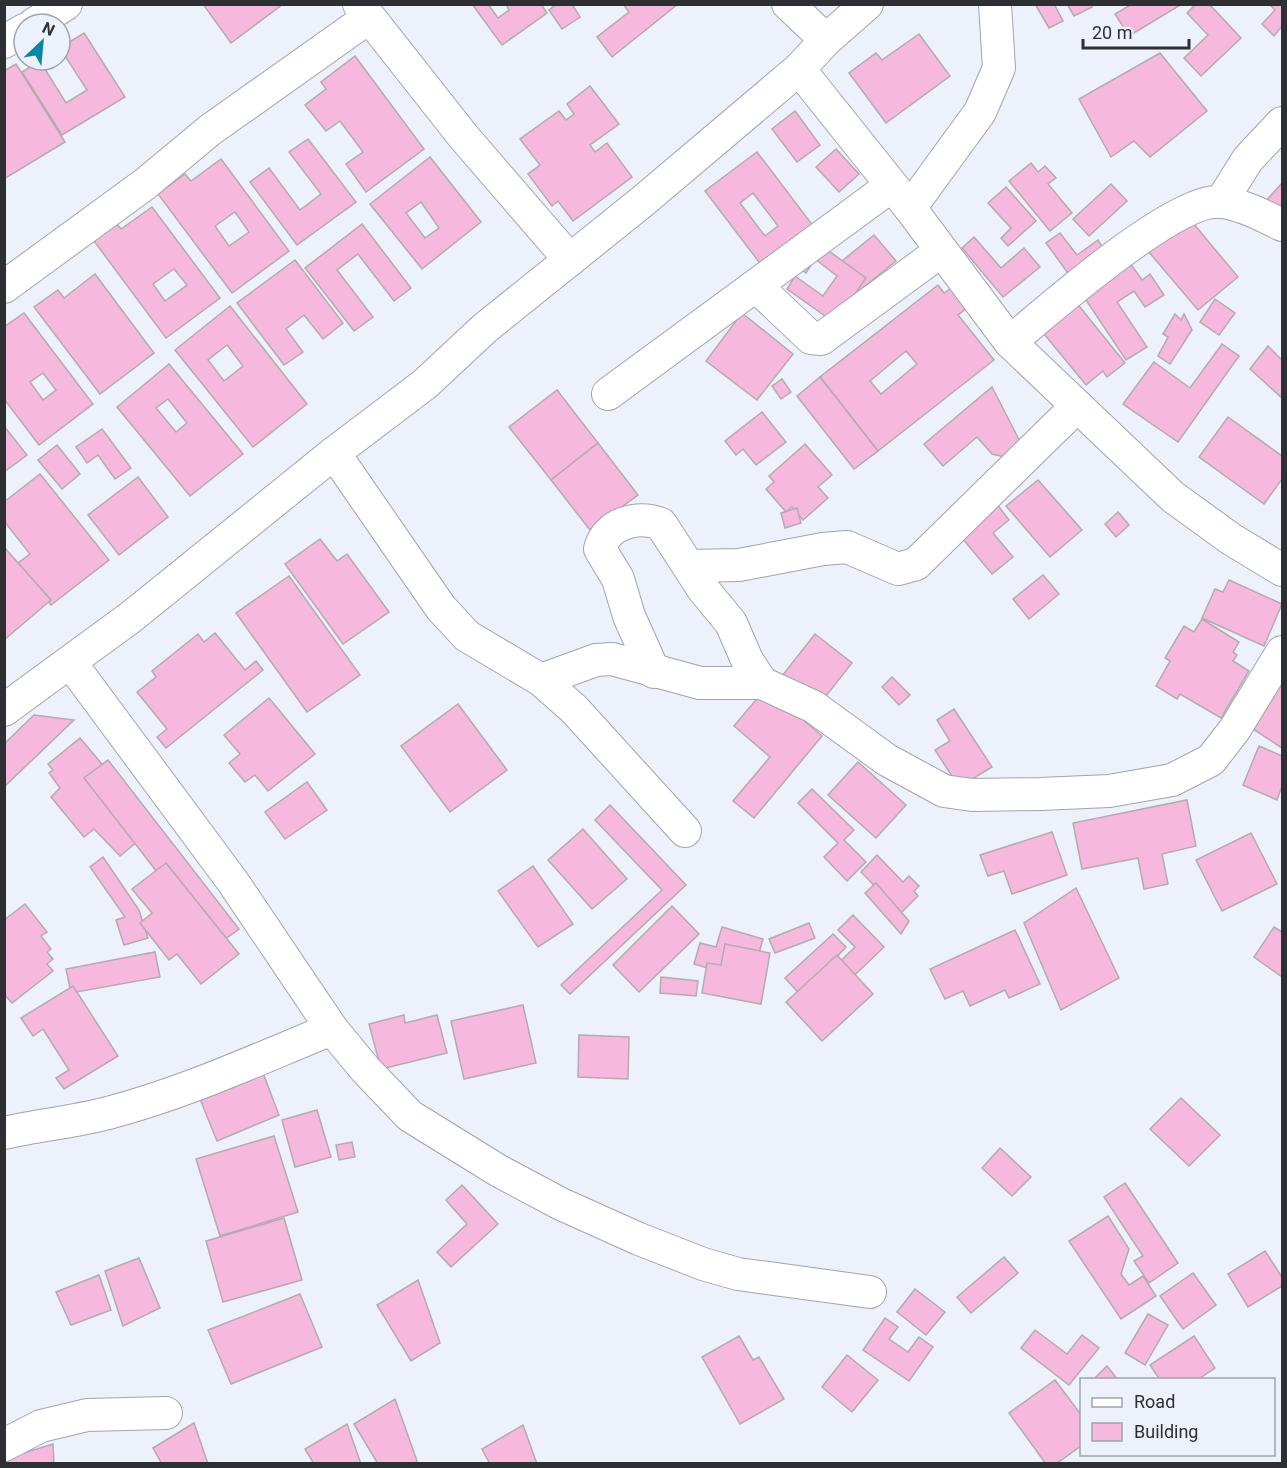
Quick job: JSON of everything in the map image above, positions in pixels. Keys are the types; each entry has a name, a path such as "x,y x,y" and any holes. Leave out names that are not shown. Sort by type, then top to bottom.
{"street":[{"path":"53,12 66,4"},
{"path":"788,4 826,40"},
{"path":"7,703 70,662 131,617 334,453 424,384 485,328 799,69 826,40 867,4"},
{"path":"608,394 756,286 830,228 901,197 980,112 999,68 995,4"},
{"path":"4,287 136,191 210,130 363,11 570,260"},
{"path":"799,69 901,197 1010,342 1173,497 1231,539 1282,570"},
{"path":"1221,202 1248,159 1282,123"},
{"path":"1010,342 1158,227 1194,207 1221,202 1282,225"},
{"path":"756,286 811,338 820,339 941,251"},
{"path":"689,566 739,565 824,549 847,547 898,569 916,564 1077,406"},
{"path":"334,453 441,609 467,636 542,680 574,709 685,831"},
{"path":"654,672 629,616 618,579 600,549 602,541 614,528 630,520 650,520 661,524 703,589 731,623 747,660 762,683"},
{"path":"542,680 596,660 612,659 700,683 762,683 814,706 887,760 944,790 972,795 1109,791 1172,780 1210,760 1235,729 1282,652"},
{"path":"70,662 233,882 332,1029 365,1069 410,1116 499,1171 561,1204 639,1239 738,1274 870,1292"},
{"path":"4,1134 43,1124 106,1114 155,1100 332,1029"},
{"path":"4,1445 41,1426 87,1415 166,1413"}],"building":[{"path":"203,4 283,4 231,43"},
{"path":"472,4 488,4 498,18 509,10 506,4 541,4 547,13 502,45"},
{"path":"557,4 572,4 580,17 562,29 549,10"},
{"path":"623,4 678,4 612,57 597,37 629,12"},
{"path":"1035,4 1054,4 1063,21 1049,28"},
{"path":"1067,4 1091,4 1092,7 1074,16"},
{"path":"1132,4 1182,4 1129,36 1115,14"},
{"path":"1196,4 1209,4 1241,38 1201,76 1184,58 1208,35 1187,13"},
{"path":"1269,4 1282,4 1282,26 1274,36 1262,24 1275,10"},
{"path":"84,33 125,97 62,135 22,72 47,72 66,103 87,90 72,67 72,40"},
{"path":"919,34 950,76 886,123 849,73 876,53 882,60"},
{"path":"1160,53 1207,111 1150,157 1134,141 1111,157 1079,99"},
{"path":"355,56 424,149 366,192 346,164 363,152 340,121 326,131 305,105 326,89 321,82"},
{"path":"12,66 12,72 21,72 65,142 4,179 4,71"},
{"path":"590,86 619,124 590,145 595,152 607,143 632,177 573,221 558,201 552,206 528,174 540,165 520,139 559,111 566,120 574,114 567,104"},
{"path":"795,111 820,145 797,162 772,129"},
{"path":"308,139 356,202 297,245 250,182 269,168 300,210 321,194 289,152"},
{"path":"836,149 859,174 839,192 816,167"},
{"path":"757,152 814,227 762,266 705,191","holes":["753,193 778,226 765,236 740,203"]},
{"path":"430,157 481,222 422,269 370,204","holes":["421,202 439,228 425,238 406,213"]},
{"path":"221,159 289,251 232,293 158,194 185,174 191,181","holes":["235,212 249,232 229,246 215,226"]},
{"path":"1031,163 1038,172 1045,166 1056,178 1048,184 1072,213 1050,231 1009,181"},
{"path":"1282,183 1282,217 1265,202"},
{"path":"1111,184 1127,201 1089,236 1073,219"},
{"path":"1006,187 1036,221 1008,246 1001,238 1011,228 988,203"},
{"path":"152,207 220,298 166,338 94,241 117,224 121,229","holes":["174,269 187,285 165,301 153,284"]},
{"path":"1188,217 1238,277 1198,310 1148,251"},
{"path":"362,224 411,288 394,301 358,254 337,270 373,317 354,331 305,268"},
{"path":"1060,233 1077,255 1098,240 1108,255 1073,280 1046,243"},
{"path":"874,235 896,261 859,291 837,265"},
{"path":"974,237 1001,268 1024,248 1040,267 1003,297 962,248"},
{"path":"815,241 866,278 835,323 787,289 795,276 823,296 837,276 815,259 806,273 793,264"},
{"path":"295,260 343,323 323,339 304,315 286,329 303,352 284,365 237,303"},
{"path":"1130,263 1142,280 1150,274 1164,295 1145,307 1134,291 1117,302 1147,347 1126,360 1082,294"},
{"path":"95,274 154,353 100,394 34,307 58,290 64,298"},
{"path":"938,285 944,293 954,286 970,306 958,315 994,360 878,451 820,377","holes":["906,351 917,364 881,394 870,381"]},
{"path":"1215,299 1235,313 1219,335 1200,322"},
{"path":"1075,301 1125,363 1107,377 1103,371 1086,385 1040,329"},
{"path":"230,306 307,404 253,447 175,350","holes":["227,345 243,366 224,381 208,360"]},
{"path":"24,313 93,404 39,445 4,399 4,327","holes":["43,373 56,390 43,400 30,382"]},
{"path":"742,313 793,354 757,400 706,361"},
{"path":"1175,314 1181,320 1184,314 1192,330 1170,364 1158,356 1168,337 1163,334"},
{"path":"1222,344 1239,356 1178,442 1123,404 1154,362 1190,388"},
{"path":"1268,346 1282,360 1282,398 1250,369"},
{"path":"169,364 243,454 190,496 117,407","holes":["168,399 187,423 176,432 156,408"]},
{"path":"820,377 878,451 854,469 797,396"},
{"path":"782,379 791,392 781,399 772,386"},
{"path":"992,387 1031,463 992,454 977,437 943,466 924,444"},
{"path":"557,390 598,443 551,480 509,427"},
{"path":"762,412 786,442 756,465 743,449 736,455 725,441"},
{"path":"1228,417 1282,456 1282,479 1264,504 1199,457"},
{"path":"4,426 27,455 4,472"},
{"path":"102,429 131,468 115,479 98,455 87,463 76,447"},
{"path":"598,443 638,495 590,530 551,480"},
{"path":"805,444 832,475 818,487 828,498 803,520 792,507 786,512 766,489 774,482 769,476"},
{"path":"57,445 80,474 62,489 38,460"},
{"path":"40,474 109,560 51,605 18,563 30,554 4,521 4,502"},
{"path":"138,477 168,517 119,555 88,515"},
{"path":"1038,480 1082,530 1050,557 1006,506"},
{"path":"996,503 1009,520 993,533 1013,557 992,574 958,533"},
{"path":"797,508 801,523 785,528 781,513"},
{"path":"1118,512 1129,525 1116,537 1105,524"},
{"path":"320,539 337,561 347,554 389,612 343,644 285,564"},
{"path":"4,547 51,600 4,640"},
{"path":"1043,575 1059,594 1029,619 1013,599"},
{"path":"289,576 360,675 307,712 236,613"},
{"path":"1229,580 1282,604 1264,646 1202,618 1215,589 1223,592"},
{"path":"1202,619 1239,642 1233,652 1237,655 1233,661 1249,671 1221,718 1180,694 1177,699 1156,686 1170,661 1165,658 1184,626 1194,632"},
{"path":"215,633 245,670 256,661 263,670 166,748 157,737 167,729 137,692 156,677 152,671 198,634 204,642"},
{"path":"815,634 852,663 815,710 778,681"},
{"path":"892,677 910,695 899,705 882,687"},
{"path":"1282,683 1282,748 1253,729"},
{"path":"766,688 822,736 754,818 733,801 770,757 734,726"},
{"path":"269,698 315,754 268,791 255,775 245,782 229,763 240,754 224,735"},
{"path":"458,704 507,770 450,812 401,746"},
{"path":"954,709 992,767 959,787 935,750 950,741 937,720"},
{"path":"34,715 74,720 4,787 4,744"},
{"path":"80,738 155,827 120,856 94,829 84,837 51,797 60,788 49,773 53,770 48,764"},
{"path":"1259,746 1282,756 1282,786 1277,800 1243,785"},
{"path":"108,760 239,929 224,940 210,922 201,929 191,915 184,920 151,877 157,872 84,778"},
{"path":"858,762 906,805 876,838 828,795"},
{"path":"307,782 327,810 285,839 265,812"},
{"path":"812,789 854,830 844,840 866,862 847,881 824,857 838,843 798,803"},
{"path":"1187,800 1196,846 1162,854 1168,884 1144,889 1138,858 1082,869 1073,823"},
{"path":"610,805 686,885 570,994 561,985 662,890 595,820"},
{"path":"583,829 627,879 592,909 548,860"},
{"path":"1052,832 1067,875 1012,894 1004,871 988,876 980,855"},
{"path":"1251,833 1277,884 1222,911 1196,860"},
{"path":"877,855 903,882 909,876 919,886 914,891 918,896 901,913 861,872"},
{"path":"103,857 139,910 148,938 124,945 116,920 125,917 90,867"},
{"path":"166,863 239,954 201,984 177,954 169,960 140,923 152,913 132,889"},
{"path":"533,866 573,924 538,947 498,891"},
{"path":"876,883 909,921 901,934 865,893"},
{"path":"1076,888 1119,978 1061,1010 1024,923"},
{"path":"25,904 47,932 41,936 51,949 47,952 53,959 47,964 53,971 12,1003 4,994 4,920"},
{"path":"672,906 699,934 639,992 613,965"},
{"path":"853,915 884,947 838,991 824,977 855,947 838,930"},
{"path":"809,923 815,938 775,953 769,939"},
{"path":"722,927 763,939 751,981 694,964 700,943 716,947"},
{"path":"1274,927 1282,932 1282,977 1254,957"},
{"path":"1015,930 1040,984 1009,998 1005,990 970,1006 963,991 945,999 930,969"},
{"path":"833,934 846,947 818,977 833,993 814,1010 785,978"},
{"path":"725,944 770,953 761,1004 702,993 707,963 721,965"},
{"path":"155,952 160,977 71,993 66,969"},
{"path":"837,955 873,994 822,1041 786,1002"},
{"path":"661,977 698,981 696,996 660,993"},
{"path":"73,986 118,1056 64,1089 56,1078 69,1070 43,1029 33,1036 21,1018"},
{"path":"523,1005 536,1063 464,1079 451,1021"},
{"path":"404,1015 405,1023 437,1015 447,1053 381,1069 369,1024"},
{"path":"579,1035 629,1037 628,1079 578,1077"},
{"path":"263,1073 279,1115 217,1141 200,1099"},
{"path":"1181,1098 1220,1135 1189,1166 1150,1129"},
{"path":"317,1110 331,1157 295,1167 282,1120"},
{"path":"274,1136 298,1212 220,1236 196,1159"},
{"path":"352,1142 355,1157 339,1160 336,1145"},
{"path":"1000,1148 1031,1177 1012,1196 982,1168"},
{"path":"1125,1183 1178,1263 1149,1283 1134,1261 1143,1256 1104,1197"},
{"path":"462,1185 498,1224 451,1267 437,1252 467,1224 446,1200"},
{"path":"1108,1216 1129,1249 1121,1274 1129,1285 1143,1276 1156,1296 1121,1319 1069,1241"},
{"path":"284,1218 302,1280 223,1302 206,1241"},
{"path":"1265,1251 1282,1277 1282,1286 1248,1307 1228,1274"},
{"path":"1004,1257 1018,1273 971,1313 957,1297"},
{"path":"139,1258 160,1308 123,1326 105,1271"},
{"path":"1193,1273 1216,1305 1183,1329 1160,1296"},
{"path":"99,1275 111,1310 71,1325 56,1292"},
{"path":"418,1280 440,1343 411,1361 377,1305"},
{"path":"915,1289 945,1312 926,1335 897,1312"},
{"path":"300,1294 322,1347 231,1384 208,1330"},
{"path":"1148,1314 1168,1325 1145,1365 1125,1353"},
{"path":"885,1318 898,1327 889,1339 908,1352 919,1337 933,1347 909,1381 863,1350"},
{"path":"1035,1330 1067,1354 1082,1335 1099,1348 1069,1385 1021,1348"},
{"path":"739,1336 753,1360 759,1357 784,1399 740,1424 702,1357"},
{"path":"1194,1336 1215,1368 1200,1378 1159,1378 1150,1365"},
{"path":"847,1355 878,1380 852,1412 822,1387"},
{"path":"1107,1366 1116,1378 1095,1378"},
{"path":"1055,1380 1080,1413 1080,1446 1056,1464 1046,1464 1009,1413"},
{"path":"395,1399 417,1461 413,1464 378,1464 354,1424"},
{"path":"194,1423 208,1464 162,1464 153,1448"},
{"path":"347,1424 361,1464 314,1464 305,1449"},
{"path":"523,1425 537,1464 490,1464 482,1449"},
{"path":"53,1444 54,1464 8,1464 7,1458"}]}
